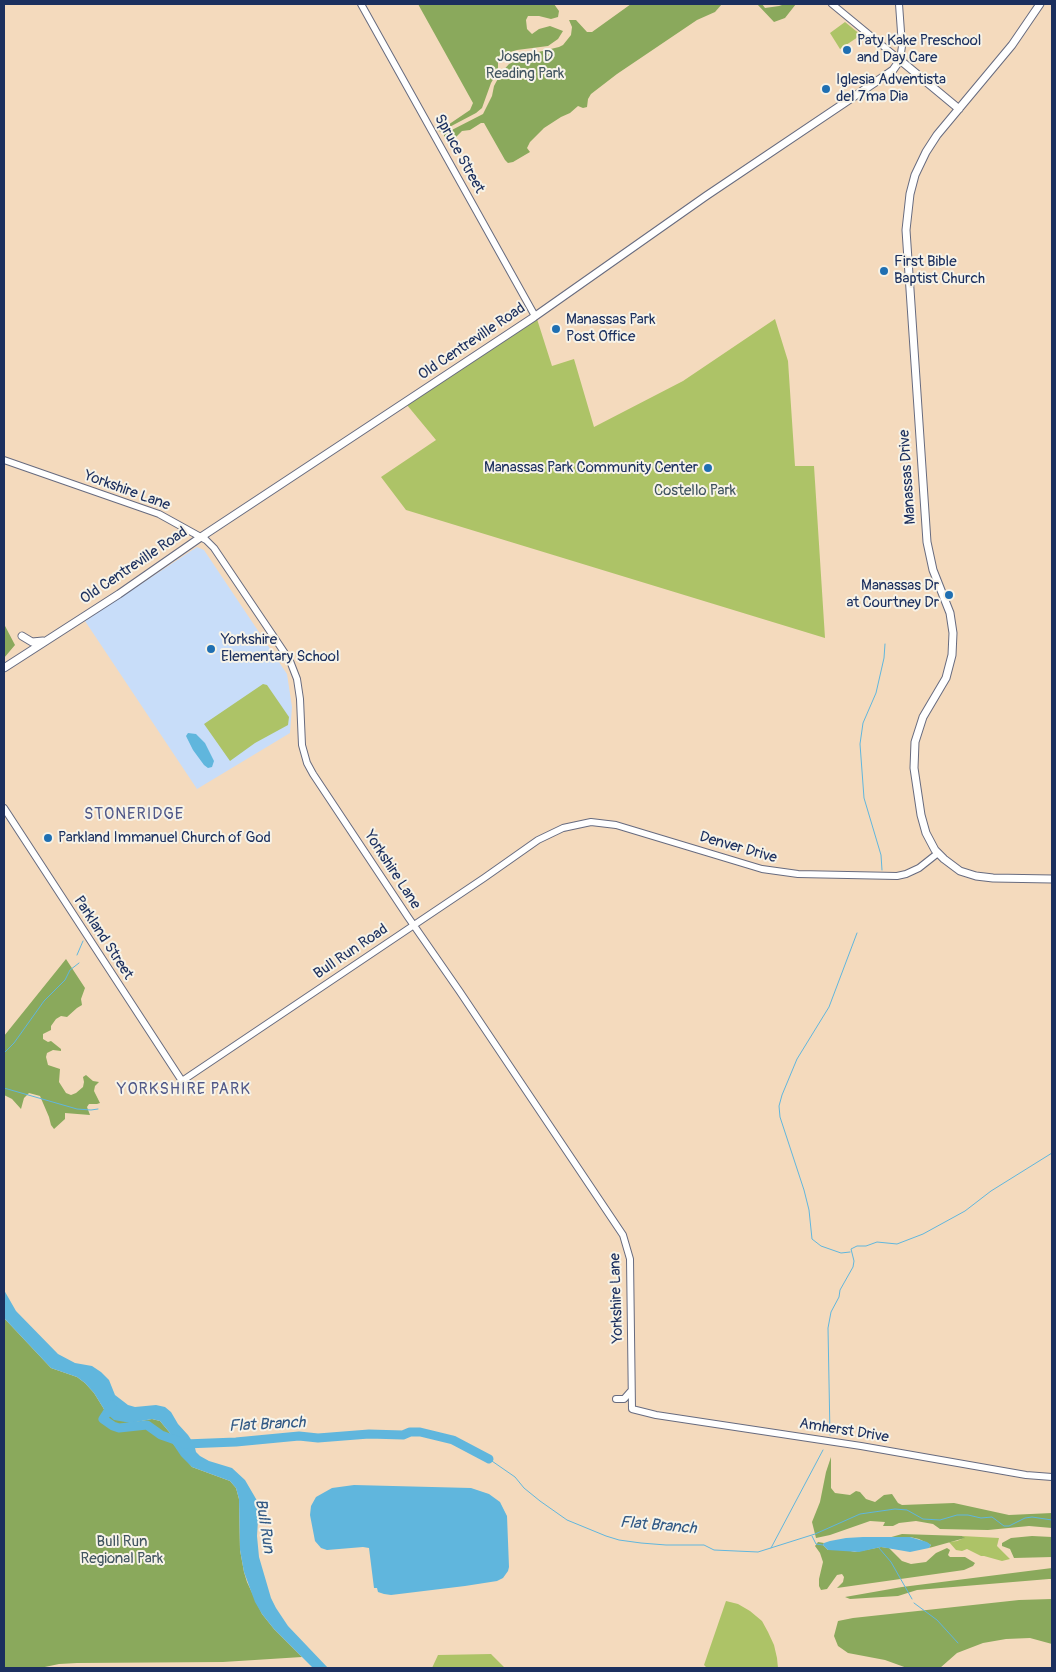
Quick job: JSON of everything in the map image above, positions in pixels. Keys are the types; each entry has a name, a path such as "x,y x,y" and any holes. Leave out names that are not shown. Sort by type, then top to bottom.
{"main road":[{"name":"Manassas Drive","path":"1040,4 1012,46 937,135 922,158 910,194 906,223 927,542 933,570 950,613 953,633 950,667 921,723 915,742 915,773 923,823 930,842 938,853 952,866 976,876 1052,879"},
{"name":"Old Centreville Road","path":"4,668 119,594 201,537 535,316 706,196 889,73 900,60"},
{"path":"900,60 959,109"},
{"path":"18,659 23,648 22,636 32,642 48,640"}],"street":[{"name":"Spruce Street","path":"361,4 535,316"},
{"path":"832,4 900,60 902,50 899,4"},
{"name":"Yorkshire Lane","path":"4,460 145,508 172,520 201,537 214,548 290,661 299,688 302,745 308,763 413,925 623,1235 630,1259 632,1409"},
{"name":"Parkland Street","path":"4,808 182,1081"},
{"name":"Denver Drive","path":"533,844 563,828 578,824 602,822 771,871 829,875 887,876 906,874 919,868 938,853"},
{"name":"Bull Run Road","path":"182,1081 533,844"},
{"path":"616,1400 626,1398 632,1390"},
{"name":"Amherst Drive","path":"632,1409 656,1415 870,1448 1026,1475 1052,1477"}],"shaded area":[{"path":"197,547 204,550 287,674 292,707 290,733 197,789 85,621"}],"green space":[{"path":"418,4 554,4 559,11 558,17 551,19 528,16 526,20 527,29 532,34 539,29 550,26 563,31 558,39 548,46 517,50 500,55 498,58 498,71 491,83 482,108 440,132 439,130 470,110 473,103"},
{"name":"Joseph D Reading Park","path":"631,4 722,4 715,12 697,20 617,74 591,94 587,107 578,106 570,113 544,128 530,142 527,148 530,152 513,162 508,163 505,160 484,123 470,130 462,131 456,137 447,139 444,136 444,134 483,114 492,96 494,86 501,73 509,64 534,53 563,45 571,35 572,27 569,20 576,20 587,32 592,32"},
{"path":"757,4 762,4 765,8 796,4 785,18 774,22"},
{"path":"845,22 861,35 840,49 830,33"},
{"name":"Costello Park","path":"537,319 552,366 574,359 594,427 683,381 775,319 788,361 795,466 814,466 825,638 406,510 381,477 436,440 407,405"},
{"path":"4,624 15,645 4,658"},
{"path":"263,684 267,685 289,717 288,725 255,743 230,761 204,724"},
{"path":"66,959 85,988 81,999 82,1005 67,1017 61,1016 56,1019 51,1026 51,1030 43,1034 43,1039 48,1042 51,1041 61,1049 61,1051 53,1050 47,1053 46,1057 48,1065 60,1069 59,1082 66,1093 71,1095 83,1087 83,1077 86,1075 93,1081 99,1082 95,1086 94,1091 100,1103 89,1104 87,1107 90,1115 65,1113 65,1119 54,1129 40,1096 29,1093 24,1098 21,1109 12,1099 4,1095 4,1036"},
{"name":"Bull Run Regional Park","path":"4,1318 51,1368 77,1377 85,1383 94,1393 107,1414 131,1423 152,1419 160,1421 170,1433 171,1441 192,1467 230,1481 236,1488 239,1499 240,1550 247,1582 262,1614 302,1657 223,1662 77,1663 40,1668 4,1668"},
{"path":"831,1457 831,1488 835,1493 850,1495 856,1491 860,1492 866,1499 875,1502 884,1495 892,1494 898,1503 902,1505 954,1503 1009,1515 1052,1513 1052,1528 1029,1526 988,1530 940,1529 933,1524 916,1521 883,1526 885,1522 870,1521 816,1538 812,1522 820,1502"},
{"path":"902,1534 962,1536 965,1538 929,1548 931,1545 919,1539 910,1537 888,1538"},
{"path":"962,1536 999,1538 997,1546 1010,1559 1002,1561 981,1556 967,1549 962,1551 956,1550 949,1542 964,1538"},
{"path":"1052,1537 1052,1557 1014,1558 1010,1549 1002,1546 1002,1543 1011,1538"},
{"path":"818,1542 824,1543 823,1545 828,1550 855,1552 881,1547 889,1548 902,1561 911,1564 926,1562 936,1553 947,1548 950,1550 948,1555 950,1557 965,1557 975,1563 964,1570 837,1588 843,1582 844,1577 842,1574 837,1575 827,1589 821,1590 819,1579 823,1562 815,1546"},
{"path":"1052,1568 1052,1579 917,1590 898,1596 850,1599 845,1597 902,1587"},
{"path":"1052,1599 1052,1644 1030,1638 1006,1639 983,1643 957,1653 940,1668 907,1668 885,1660 848,1653 838,1646 834,1636 838,1621 853,1618 1019,1600"},
{"path":"726,1601 738,1604 762,1621 774,1645 778,1668 707,1668 704,1665"},
{"path":"491,1654 505,1668 432,1668 438,1655"}],"water":[{"path":"188,733 196,734 205,743 214,761 212,767 208,768 204,765 193,750 186,736"},
{"path":"4,1290 16,1311 58,1354 75,1363 92,1366 101,1372 109,1380 115,1395 128,1405 135,1407 156,1405 165,1407 188,1435 200,1456 209,1461 232,1468 245,1480 259,1504 257,1536 259,1557 271,1598 288,1626 328,1668 313,1668 274,1629 255,1602 244,1572 240,1550 239,1499 236,1488 230,1481 192,1467 181,1456 171,1441 170,1433 160,1421 152,1419 131,1423 114,1420 107,1414 94,1393 85,1383 77,1377 51,1368 4,1318"},
{"path":"354,1485 471,1488 489,1494 500,1502 507,1516 508,1571 503,1578 497,1581 391,1595 378,1592 377,1588 374,1588 369,1548 327,1550 321,1548 315,1541 310,1515 311,1506 316,1497 332,1488"},
{"path":"863,1537 910,1537 931,1545 929,1548 910,1552 881,1547 859,1552 828,1550 823,1545 830,1541"}],"waterway":[{"path":"882,870 881,855 864,798 860,744 863,723 876,693 884,658 885,644"},
{"path":"850,1252 841,1253 821,1246 812,1239 809,1210 780,1117 779,1106 797,1059 829,1007 857,933"},
{"path":"77,955 83,941"},
{"path":"4,1053 14,1043 44,1001 65,980 70,970 79,963"},
{"path":"4,1088 77,1109 98,1109"},
{"path":"830,1435 828,1328 831,1312 839,1297 840,1290 853,1267 854,1261 851,1249 877,1242 897,1244 923,1234 965,1211 991,1191 1052,1153"},
{"name":"Bull Run","path":"112,1405 103,1419 113,1426 119,1428 147,1425 161,1435 181,1442"},
{"name":"Flat Branch","path":"185,1444 236,1442 299,1436 318,1438 369,1434 403,1435 410,1432 420,1432 453,1440 489,1459"},
{"path":"771,1548 823,1450"},
{"name":"Flat Branch","path":"489,1459 515,1477 524,1488 567,1520 606,1536 641,1543 704,1545 714,1550 758,1552 815,1534 860,1514 895,1509 907,1510 923,1519 940,1520 957,1515 981,1518 992,1517 1004,1526 1009,1526 1025,1518 1032,1517 1052,1520"},
{"path":"812,1536 816,1544 823,1545"},
{"path":"879,1548 891,1562 912,1599"},
{"path":"914,1603 937,1620 958,1643"}],"place":[{"name":"Paty Kake Preschool and Day Care","path":"847,50"},
{"name":"Iglesia Adventista del 7ma Dia","path":"826,89"},
{"name":"First Bible Baptist Church","path":"884,271"},
{"name":"Manassas Park Post Office","path":"556,329"},
{"name":"Manassas Park Community Center","path":"708,468"},
{"name":"Manassas Dr at Courtney Dr","path":"949,595"},
{"name":"Yorkshire Elementary School","path":"211,649"},
{"name":"Parkland Immanuel Church of God","path":"48,838"}],"district":[{"name":"STONERIDGE","path":"134,815"},
{"name":"YORKSHIRE PARK","path":"184,1090"}]}
